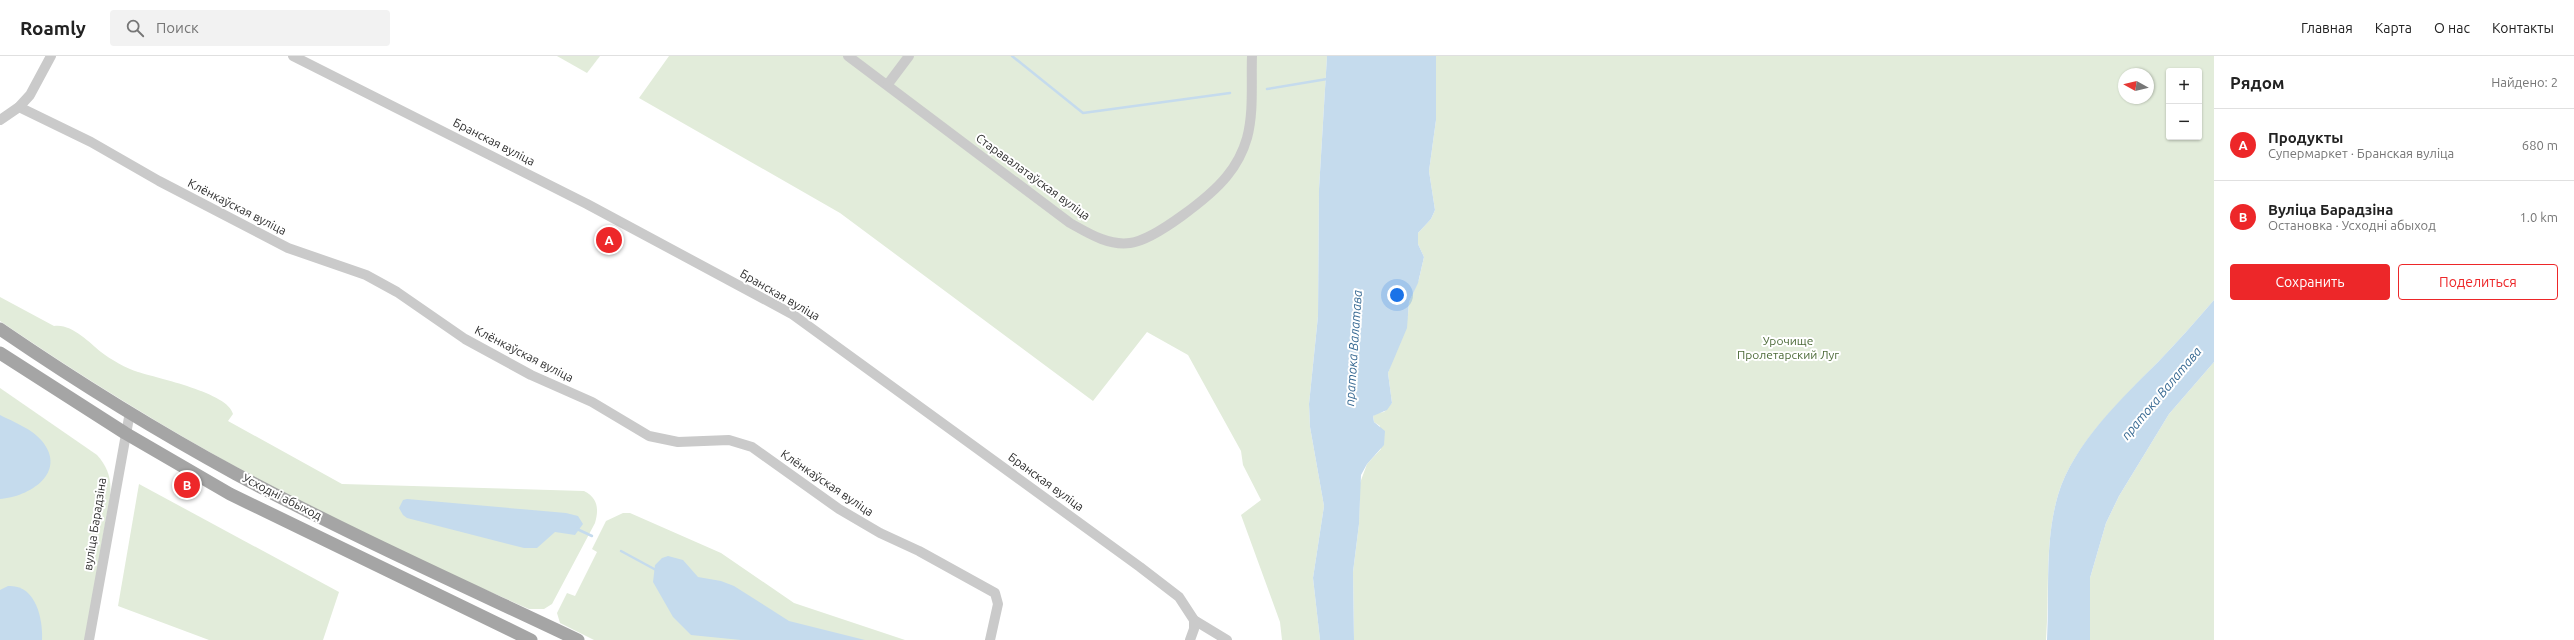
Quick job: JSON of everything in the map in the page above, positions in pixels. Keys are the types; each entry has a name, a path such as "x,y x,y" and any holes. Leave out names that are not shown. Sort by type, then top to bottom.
{"main road":[{"name":"Усходні абыход","path":"0,329 130,412 236,474 288,501 578,640"},
{"name":"Усходні абыход","path":"0,353 125,433 230,494 531,640"}],"street":[{"path":"0,120 19,107 30,95 51,56"},
{"name":"Бранская вуліца","path":"293,56 587,204 792,314 1164,585 1179,597 1194,620 1227,640"},
{"name":"Старавалатаўская вуліца","path":"848,56 888,84 1070,223 1092,236 1115,243 1131,243 1168,225 1220,184 1235,164 1247,139 1252,56"},
{"path":"888,84 909,56"},
{"name":"Клёнкаўская вуліца","path":"19,107 91,142 159,181 288,248 366,275 397,292 465,339 531,375 592,402 649,436 678,442 729,440 752,447 838,509 880,533 920,551 995,592 998,604 990,640"},
{"name":"вуліца Барадзіна","path":"89,640 125,433 130,412"},
{"path":"1190,640 1194,629 1194,620"}],"green space":[{"path":"557,56 600,56 587,73"},
{"path":"669,56 1327,56 1319,189 1318,316 1309,404 1310,427 1324,506 1313,578 1320,640 1282,640 1280,622 1241,515 1261,500 1243,465 1241,451 1188,355 1147,332 1093,401 840,213 639,98"},
{"name":"Урочище Пролетарский Луг","path":"1436,56 2214,56 2214,300 2173,346 2115,406 2087,440 2075,457 2065,476 2058,495 2051,531 2048,568 2046,640 1354,640 1353,572 1359,524 1360,483 1367,464 1381,449 1380,426 1374,422 1373,416 1377,413 1384,412 1392,403 1388,373 1408,315 1409,302 1419,279 1424,257 1418,244 1418,233 1431,219 1435,210 1429,171 1436,120"},
{"path":"0,297 54,326 67,327 73,330 105,355 129,369 191,387 219,399 229,406 233,414 228,421 342,484 584,491 595,501 597,513 595,523 552,604 544,609 529,609 376,541 264,482 174,432 86,378 0,321"},
{"path":"2214,362 2214,640 2090,640 2090,578 2106,523 2119,496 2169,414"},
{"path":"0,388 97,455 104,464 110,479 110,496 85,640 0,640"},
{"path":"139,484 339,592 323,640 209,640 118,606"},
{"path":"623,513 630,513 721,553 794,603 905,640 594,640 560,623 557,613 567,593 575,596 597,552 592,549 606,521"}],"water":[{"name":"пратока Валатава","path":"1327,56 1436,56 1436,120 1429,171 1435,210 1431,219 1418,233 1418,244 1424,257 1418,283 1409,302 1407,328 1388,373 1392,403 1387,410 1373,416 1374,422 1385,431 1384,445 1367,464 1361,475 1359,524 1353,572 1354,640 1320,640 1313,578 1324,506 1310,427 1309,404 1318,316 1319,189"},
{"name":"пратока Валатава","path":"2214,300 2214,362 2169,414 2119,496 2106,523 2090,578 2090,640 2047,640 2049,549 2054,513 2058,495 2065,476 2075,457 2100,423"},
{"path":"0,415 22,426 38,437 49,453 50,463 48,473 42,481 33,488 22,494 0,499"},
{"path":"407,499 566,513 578,516 583,524 575,535 555,532 537,548 524,548 407,518 403,515 399,508 403,500"},
{"path":"668,556 683,560 698,577 721,581 734,586 789,621 865,640 741,640 691,635 673,617 653,582 655,565 662,558"},
{"path":"8,586 18,587 25,591 36,604 41,622 42,640 0,640 0,590"}],"waterway":[{"path":"1012,56 1083,113 1230,93"},
{"path":"1267,89 1327,79"},
{"path":"577,529 592,536"},
{"path":"621,551 656,570"}],"place":[{"name":"Продукты","path":"609,240"},
{"name":"Вуліца Барадзіна","path":"187,485"}]}
